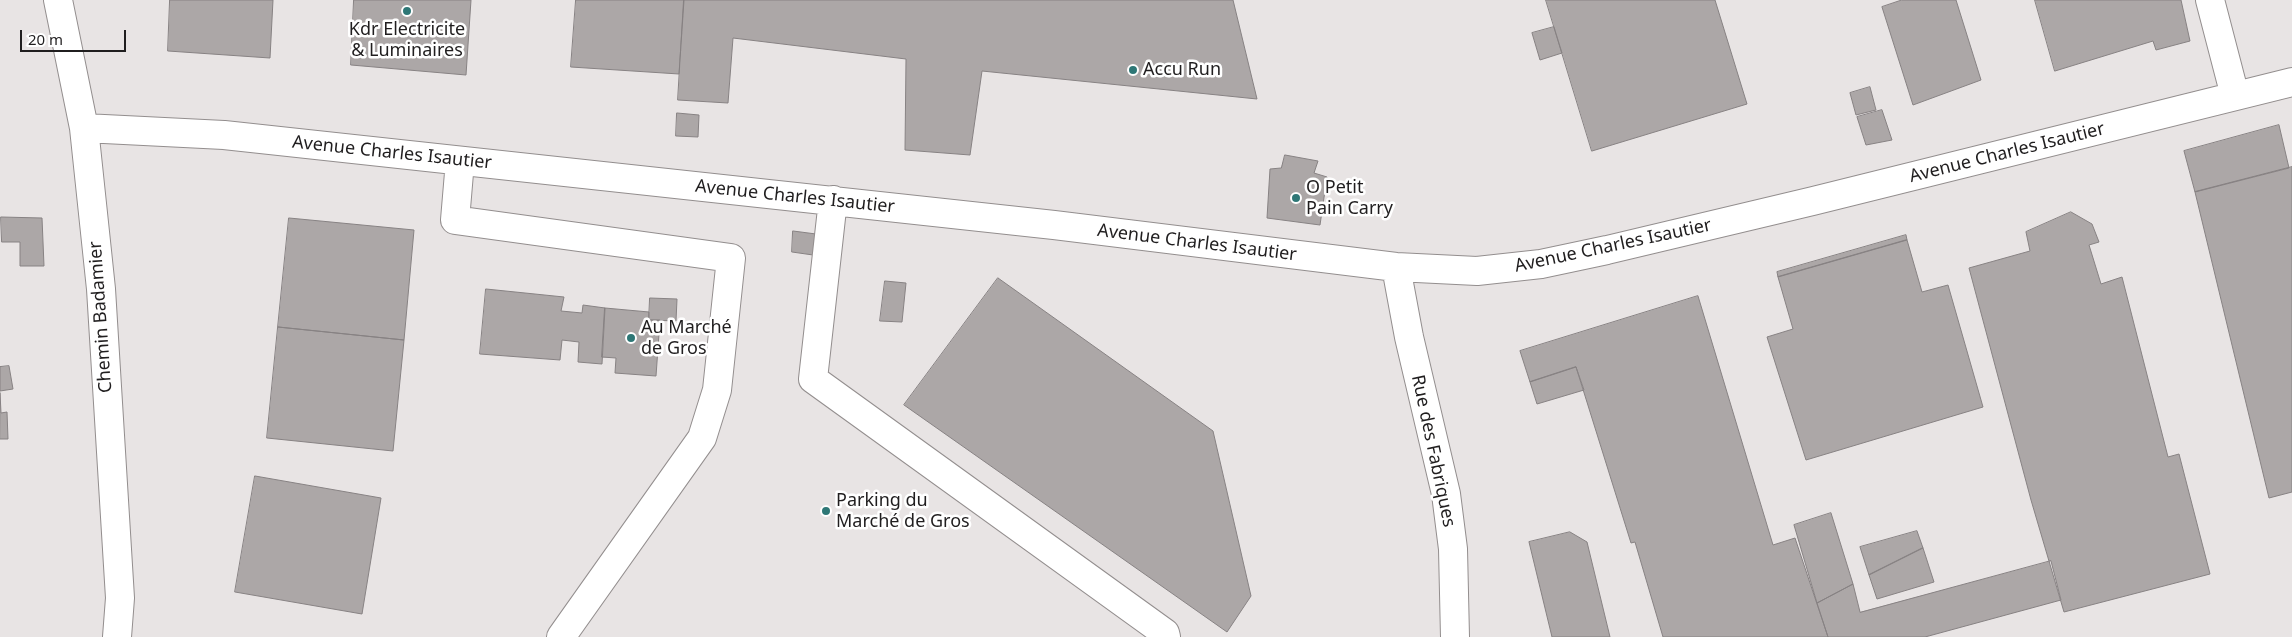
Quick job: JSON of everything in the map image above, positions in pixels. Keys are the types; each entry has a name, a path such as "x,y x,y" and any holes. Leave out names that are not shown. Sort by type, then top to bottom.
{"street":[{"name":"Chemin Badamier","path":"58,0 84,128 101,289 120,598 117,637"},
{"path":"2210,0 2235,96"},
{"name":"Avenue Charles Isautier","path":"84,128 224,135 833,200 1396,267 1476,271 1541,264 1813,201 2292,82"},
{"path":"460,161 455,220 731,258 717,390 702,438 561,637"},
{"path":"833,200 813,379 1165,633 1166,637"},
{"name":"Rue des Fabriques","path":"1396,267 1409,337 1446,494 1453,549 1455,637"}],"building":[{"path":"170,0 273,0 270,58 168,51"},
{"path":"354,0 471,0 466,75 351,65"},
{"path":"576,0 684,0 679,74 571,67"},
{"path":"684,0 1233,0 1257,99 982,71 970,155 905,150 906,59 733,38 728,103 678,100"},
{"path":"1546,0 1715,0 1747,104 1592,151"},
{"path":"1902,0 1956,0 1981,80 1913,105 1882,7"},
{"path":"2035,0 2181,0 2190,41 2156,50 2153,41 2055,71"},
{"path":"1554,27 1562,53 1540,60 1532,33"},
{"path":"1870,87 1876,110 1856,115 1850,93"},
{"path":"1882,110 1892,140 1866,145 1857,117"},
{"path":"677,113 699,115 698,137 676,136"},
{"path":"2279,125 2289,168 2195,192 2184,151"},
{"name":"O Petit Pain Carry","path":"1285,155 1318,161 1314,173 1327,177 1320,225 1267,218 1270,169 1281,168"},
{"path":"2292,167 2292,492 2269,498 2195,192"},
{"path":"2071,212 2092,224 2099,242 2089,245 2101,284 2122,277 2168,457 2179,454 2210,574 2064,612 2031,500 1969,268 2030,251 2026,232"},
{"path":"1,217 42,218 44,266 20,266 20,242 2,242"},
{"path":"289,218 414,230 404,340 278,327"},
{"path":"793,231 816,234 813,255 792,252"},
{"path":"1906,235 1907,240 1778,277 1777,272"},
{"path":"1907,240 1922,292 1948,285 1983,407 1806,460 1767,337 1793,329 1778,277"},
{"path":"998,278 1213,431 1251,596 1227,632 904,405"},
{"path":"885,281 906,283 902,322 880,321"},
{"path":"486,289 564,297 561,311 582,313 583,305 605,308 602,364 578,362 579,342 562,340 560,360 480,354"},
{"path":"1698,296 1773,545 1795,538 1828,637 1663,637 1635,542 1631,543 1576,367 1530,382 1520,351"},
{"path":"650,298 677,299 676,321 649,320"},
{"name":"Au Marché de Gros","path":"605,308 649,312 649,320 660,320 656,376 615,373 616,358 602,357"},
{"path":"278,327 404,340 393,451 267,438"},
{"path":"9,366 13,389 0,391 0,367"},
{"path":"1576,367 1584,390 1537,404 1530,382"},
{"path":"0,393 1,413 7,412 8,439 0,439"},
{"path":"255,476 381,498 362,614 235,592"},
{"path":"1831,513 1853,584 1817,603 1794,525"},
{"path":"1917,531 1923,548 1869,575 1860,547"},
{"path":"1570,532 1587,542 1610,637 1552,637 1529,542"},
{"path":"1923,548 1934,582 1877,599 1869,575"},
{"path":"2051,561 2061,600 1925,637 1828,637 1817,603 1853,584 1860,612"}],"place":[{"name":"Kdr Electricite & Luminaires","path":"407,11"},
{"name":"Accu Run","path":"1133,70"},
{"name":"O Petit Pain Carry","path":"1296,198"},
{"name":"Au Marché de Gros","path":"631,338"},
{"name":"Parking du Marché de Gros","path":"826,511"}]}
